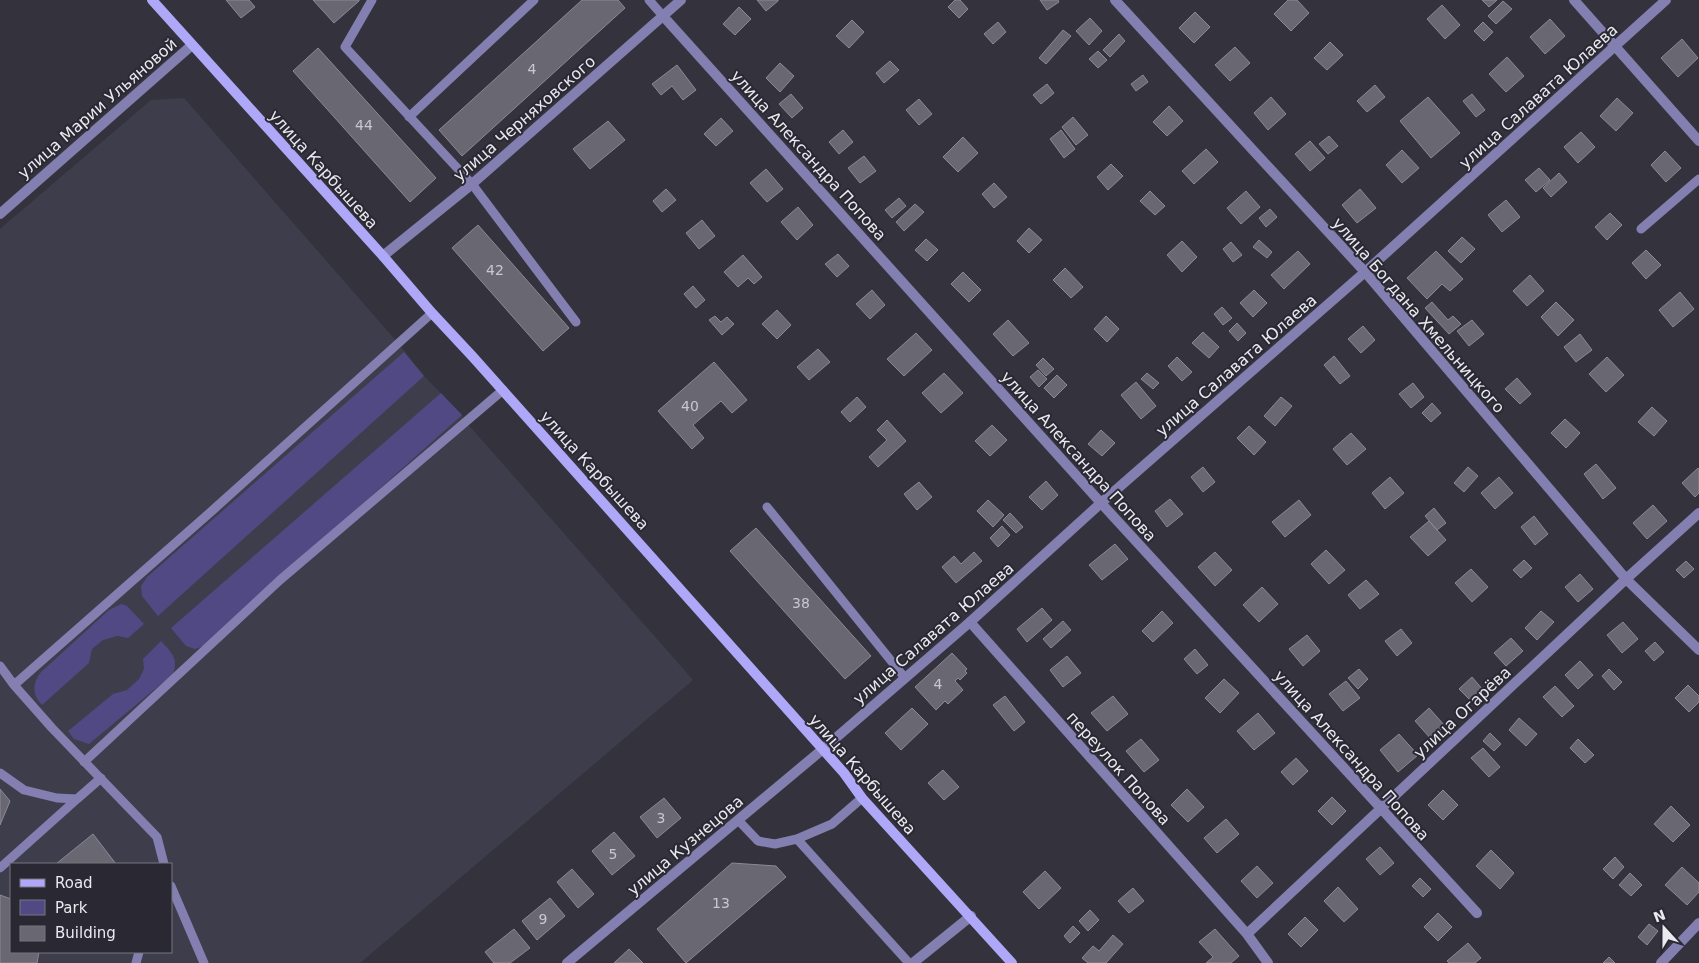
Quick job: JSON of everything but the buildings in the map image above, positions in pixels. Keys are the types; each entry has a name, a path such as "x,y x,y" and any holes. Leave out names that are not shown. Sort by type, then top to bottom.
{"main road":[{"name":"улица Карбышева","path":"152,0 503,390 823,749 862,798 1012,963"}],"street":[{"name":"улица Черняховского","path":"383,256 472,184 681,0"},
{"name":"улица Богдана Хмельницкого","path":"1115,0 1365,272 1626,579 1699,650"},
{"path":"1574,0 1699,141"},
{"name":"улица Салавата Юлаева","path":"823,749 970,622 1101,503 1365,272 1666,0"},
{"name":"улица Александра Попова","path":"663,16 1101,503 1477,913"},
{"name":"улица Марии Ульяновой","path":"0,214 192,45"},
{"name":"улица Огарёва","path":"1247,934 1699,513"},
{"name":"переулок Попова","path":"970,622 1247,934 1268,963"},
{"name":"улица Кузнецова","path":"567,963 823,749"},
{"path":"911,963 971,916"},
{"path":"1661,963 1699,923"}],"lane":[{"path":"372,0 345,47 472,184 576,322"},
{"path":"409,117 534,0"},
{"path":"649,0 663,16"},
{"path":"1641,229 1699,179"},
{"path":"14,684 214,509 432,313"},
{"path":"84,762 280,580 503,390"},
{"path":"767,508 905,678"},
{"path":"0,667 84,762 157,836 164,863"},
{"path":"0,773 24,790 57,798 77,799"},
{"path":"0,868 101,778"},
{"path":"738,820 758,841 775,844 797,839 832,824 862,798"},
{"path":"797,839 911,963"},
{"path":"172,888 204,963"}],"shaded area":[{"path":"184,98 398,343 424,376 462,415 465,421 693,680 360,963 0,963 0,229 151,100"}],"green space":[{"path":"404,352 424,376 158,616 142,596 141,586 147,577"},
{"path":"441,393 462,415 204,646 195,649 186,646 171,628"},
{"path":"121,604 127,606 144,624 128,638 117,636 103,640 92,649 89,663 42,705 36,697 34,689 36,680 41,672 109,610"},
{"path":"161,641 173,656 175,668 173,674 89,744 74,739 68,731 113,694 127,690 139,679 144,669 143,659"}]}
